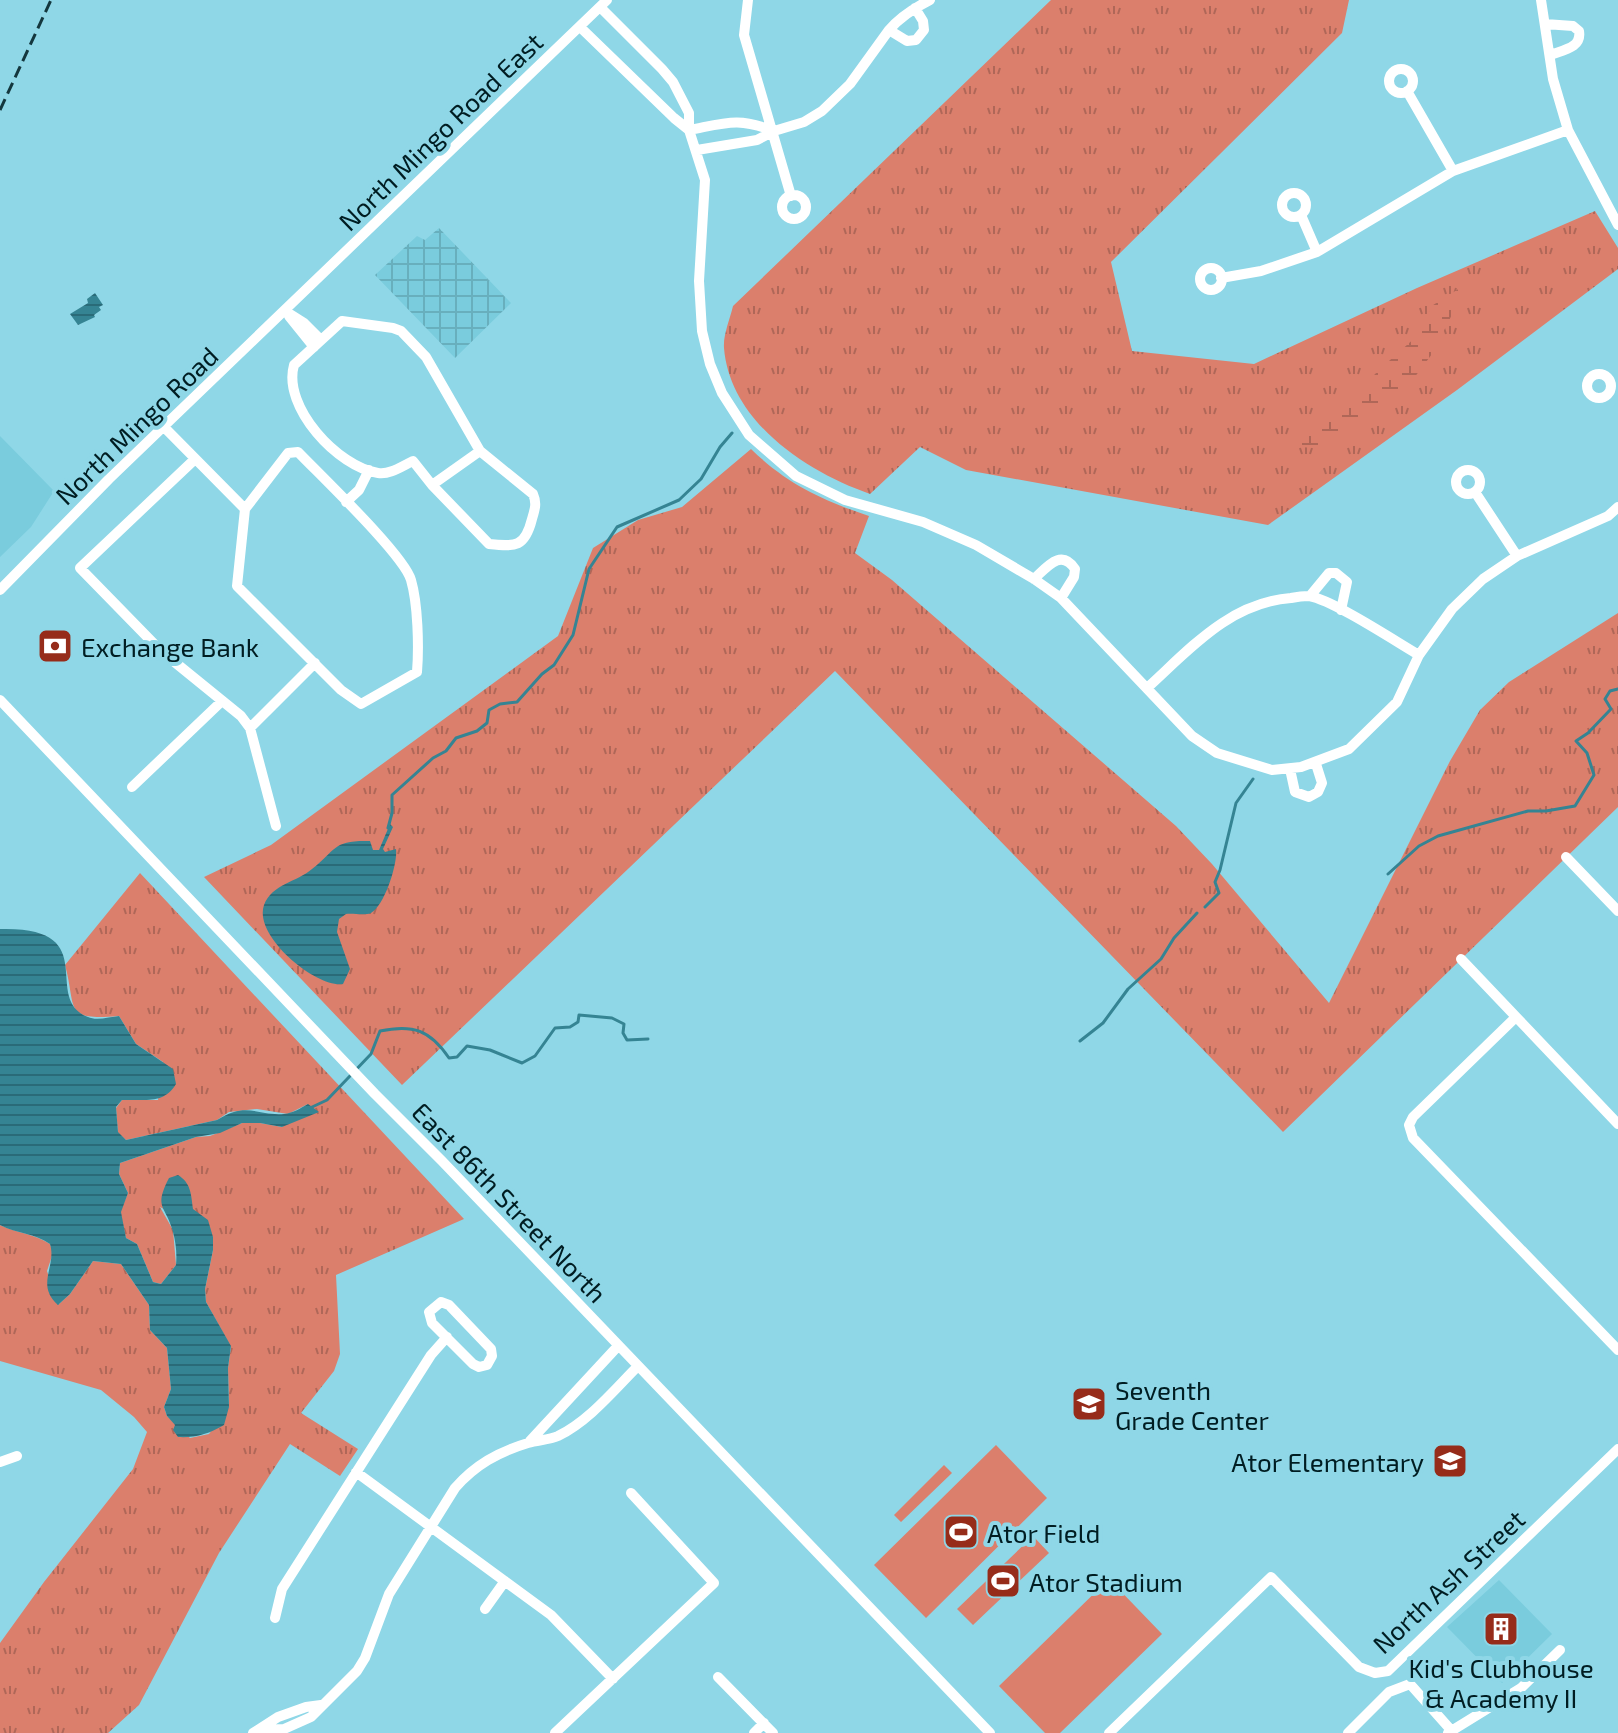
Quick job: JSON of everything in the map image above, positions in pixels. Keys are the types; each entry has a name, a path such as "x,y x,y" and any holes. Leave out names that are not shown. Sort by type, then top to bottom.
{"street":[{"path":"748,0 744,35 791,196"},
{"path":"697,150 757,140 804,122 835,101 900,17 930,0"},
{"path":"1541,0 1553,79 1568,130 1618,225"},
{"path":"604,3 673,82 689,113 689,130 705,180 699,281 702,331 710,364 722,393 749,435 796,476 845,500 923,522 976,545 1034,579 1061,598 1192,736 1217,753 1272,770 1316,764 1349,749 1397,702 1419,655 1452,609 1483,579 1517,556 1608,516 1618,507"},
{"name":"North Mingo Road East","path":"304,294 604,3"},
{"path":"889,30 907,41 919,38 924,25 915,8"},
{"path":"1545,24 1573,26 1579,31 1577,45 1550,55"},
{"path":"580,27 689,130 750,122 774,131"},
{"path":"1407,91 1453,171"},
{"path":"1221,278 1261,271 1317,252 1453,171 1568,130"},
{"path":"1301,215 1317,252"},
{"name":"North Mingo Road","path":"0,590 163,426 304,294"},
{"path":"285,311 304,323 318,344"},
{"path":"342,321 401,331 426,357 480,451 533,494 536,503 524,541 510,546 489,544 413,461 379,474 345,461 301,414 292,373 294,365 318,344 342,321"},
{"path":"163,426 245,509"},
{"path":"432,485 480,451"},
{"path":"298,452 346,502 386,545 411,578 419,650 417,672 361,704 341,690 237,586 245,509 288,453 298,452"},
{"path":"194,460 80,568 161,651 241,716 250,728 276,826"},
{"path":"346,502 359,490 369,470"},
{"path":"1475,492 1517,556"},
{"path":"1034,579 1056,559 1071,562 1075,569 1074,577 1061,598"},
{"path":"1310,596 1329,573 1336,573 1347,582 1341,610"},
{"path":"1147,688 1222,620 1251,606 1282,599 1310,596 1341,610 1419,655"},
{"path":"250,728 315,663"},
{"name":"East 86th Street North","path":"0,700 990,1733"},
{"path":"132,787 222,701"},
{"path":"1290,769 1295,792 1309,797 1318,792 1322,783 1316,764"},
{"path":"1566,857 1618,911"},
{"path":"1461,959 1618,1124"},
{"path":"1516,1017 1413,1117 1409,1125 1413,1138 1618,1350"},
{"path":"441,1302 449,1305 491,1349 492,1356 487,1365 479,1367 447,1337 432,1323 429,1312 441,1302"},
{"path":"275,1618 282,1589 431,1355 447,1337"},
{"path":"529,1443 618,1346"},
{"path":"257,1731 288,1727 311,1717 357,1671 389,1594 455,1488 475,1467 529,1443 555,1437 574,1426 638,1366"},
{"name":"North Ash Street","path":"1109,1733 1271,1577 1359,1667 1368,1672 1382,1673 1395,1666 1618,1449"},
{"path":"0,1462 17,1456"},
{"path":"356,1472 563,1625 613,1679"},
{"path":"555,1733 714,1583 631,1493"},
{"path":"485,1609 505,1581"},
{"path":"1348,1733 1389,1692 1410,1684 1450,1732 1521,1688 1560,1650"},
{"path":"718,1677 773,1733"},
{"path":"754,1733 764,1723"}],"shaded area":[{"path":"439,228 511,303 455,358 375,275 417,236 425,240"},
{"path":"95,293 103,305 99,307 101,310 95,317 78,325 70,314 88,303 87,299"},
{"path":"0,436 54,491 31,527 0,557"},
{"path":"390,824 393,827 383,849 385,852 396,849 396,855 390,883 381,902 371,913 346,914 339,919 337,932 350,969 343,984 318,978 289,958 277,945 263,917 264,905 273,892 306,873 342,844 370,841 373,850 379,850"},
{"path":"0,929 32,931 51,939 61,951 69,995 75,1008 91,1018 119,1016 136,1044 173,1069 176,1084 165,1095 152,1100 122,1100 116,1107 118,1132 126,1140 217,1120 236,1111 284,1114 308,1104 319,1112 282,1127 242,1123 220,1133 196,1137 120,1163 119,1174 128,1193 121,1212 126,1238 137,1244 153,1282 161,1284 176,1265 174,1236 161,1202 169,1178 178,1175 186,1182 193,1209 208,1220 213,1250 205,1289 206,1302 231,1346 229,1407 224,1425 213,1431 178,1437 173,1430 175,1425 164,1407 171,1389 167,1348 150,1330 149,1305 121,1264 93,1261 70,1294 58,1305 51,1298 47,1283 50,1244 0,1225"},
{"path":"1499,1580 1552,1634 1502,1683 1447,1627"}],"green space":[{"path":"1051,0 1349,0 1342,33 1111,262 1132,351 1254,364 1417,288 1595,211 1618,248 1618,269 1457,390 1268,525 966,470 920,447 870,494 846,484 798,458 756,421 740,399 729,375 724,348 733,306"},
{"path":"1460,288 1465,289 1432,354 1411,382 1335,443 1317,448 1298,447 1295,443 1324,426 1417,336 1428,318 1430,307"},
{"path":"751,449 806,490 869,516 855,553 892,580 1176,826 1329,1003 1450,761 1480,710 1509,682 1618,613 1618,807 1283,1132 835,671 402,1085 204,877 271,845 558,636 593,548 638,520 682,507"},
{"path":"140,873 464,1219 336,1275 340,1354 334,1371 301,1413 358,1449 340,1476 290,1444 219,1553 139,1705 108,1733 0,1733 0,1643 133,1469 147,1432 101,1390 0,1361 0,1225 50,1244 53,1253 47,1271 58,1305 70,1294 93,1261 121,1264 149,1305 150,1330 167,1348 171,1389 164,1407 167,1416 190,1438 209,1434 229,1407 231,1347 206,1302 213,1237 160,1207 173,1230 176,1265 161,1284 153,1282 137,1244 126,1238 120,1212 128,1193 119,1174 120,1163 242,1123 282,1127 308,1104 288,1114 257,1109 229,1112 217,1120 126,1140 118,1133 116,1108 122,1100 158,1100 163,1062 136,1044 119,1016 80,1013 72,1001 65,965"},
{"name":"Ator Field","path":"996,1445 1047,1498 926,1618 874,1565"},
{"path":"944,1465 952,1473 901,1522 894,1515"},
{"name":"Ator Stadium","path":"1033,1536 1049,1553 973,1625 957,1609"},
{"path":"1109,1579 1162,1634 1060,1733 1045,1733 999,1686"}],"waterway":[{"path":"388,828 392,795 433,758 446,751 456,738 477,731 487,723 489,710 500,704 517,702 554,665 573,635 589,569 617,527 679,500 701,479 732,433"},
{"path":"1388,874 1419,846 1438,836 1528,811 1575,806 1594,775 1587,753 1576,741 1611,709 1605,699 1610,691 1618,689"},
{"path":"1205,907 1219,893 1215,882 1236,803 1253,779"},
{"path":"1080,1041 1103,1023 1128,989 1161,959 1174,938 1197,913"},
{"path":"310,1108 327,1100 371,1054 380,1031 402,1028 420,1031 435,1041 449,1058 457,1057 467,1046 490,1050 522,1063 535,1056 555,1028 570,1027 578,1022 579,1015 612,1018 624,1024 623,1033 627,1040 648,1039"}],"railway":[{"path":"0,110 51,0"}],"place":[{"name":"Exchange Bank","path":"55,646"},
{"name":"Seventh Grade Center","path":"1089,1404"},
{"name":"Ator Elementary","path":"1450,1461"},
{"name":"Ator Field","path":"961,1532"},
{"name":"Ator Stadium","path":"1003,1581"},
{"name":"Kid's Clubhouse & Academy II","path":"1501,1629"}]}
